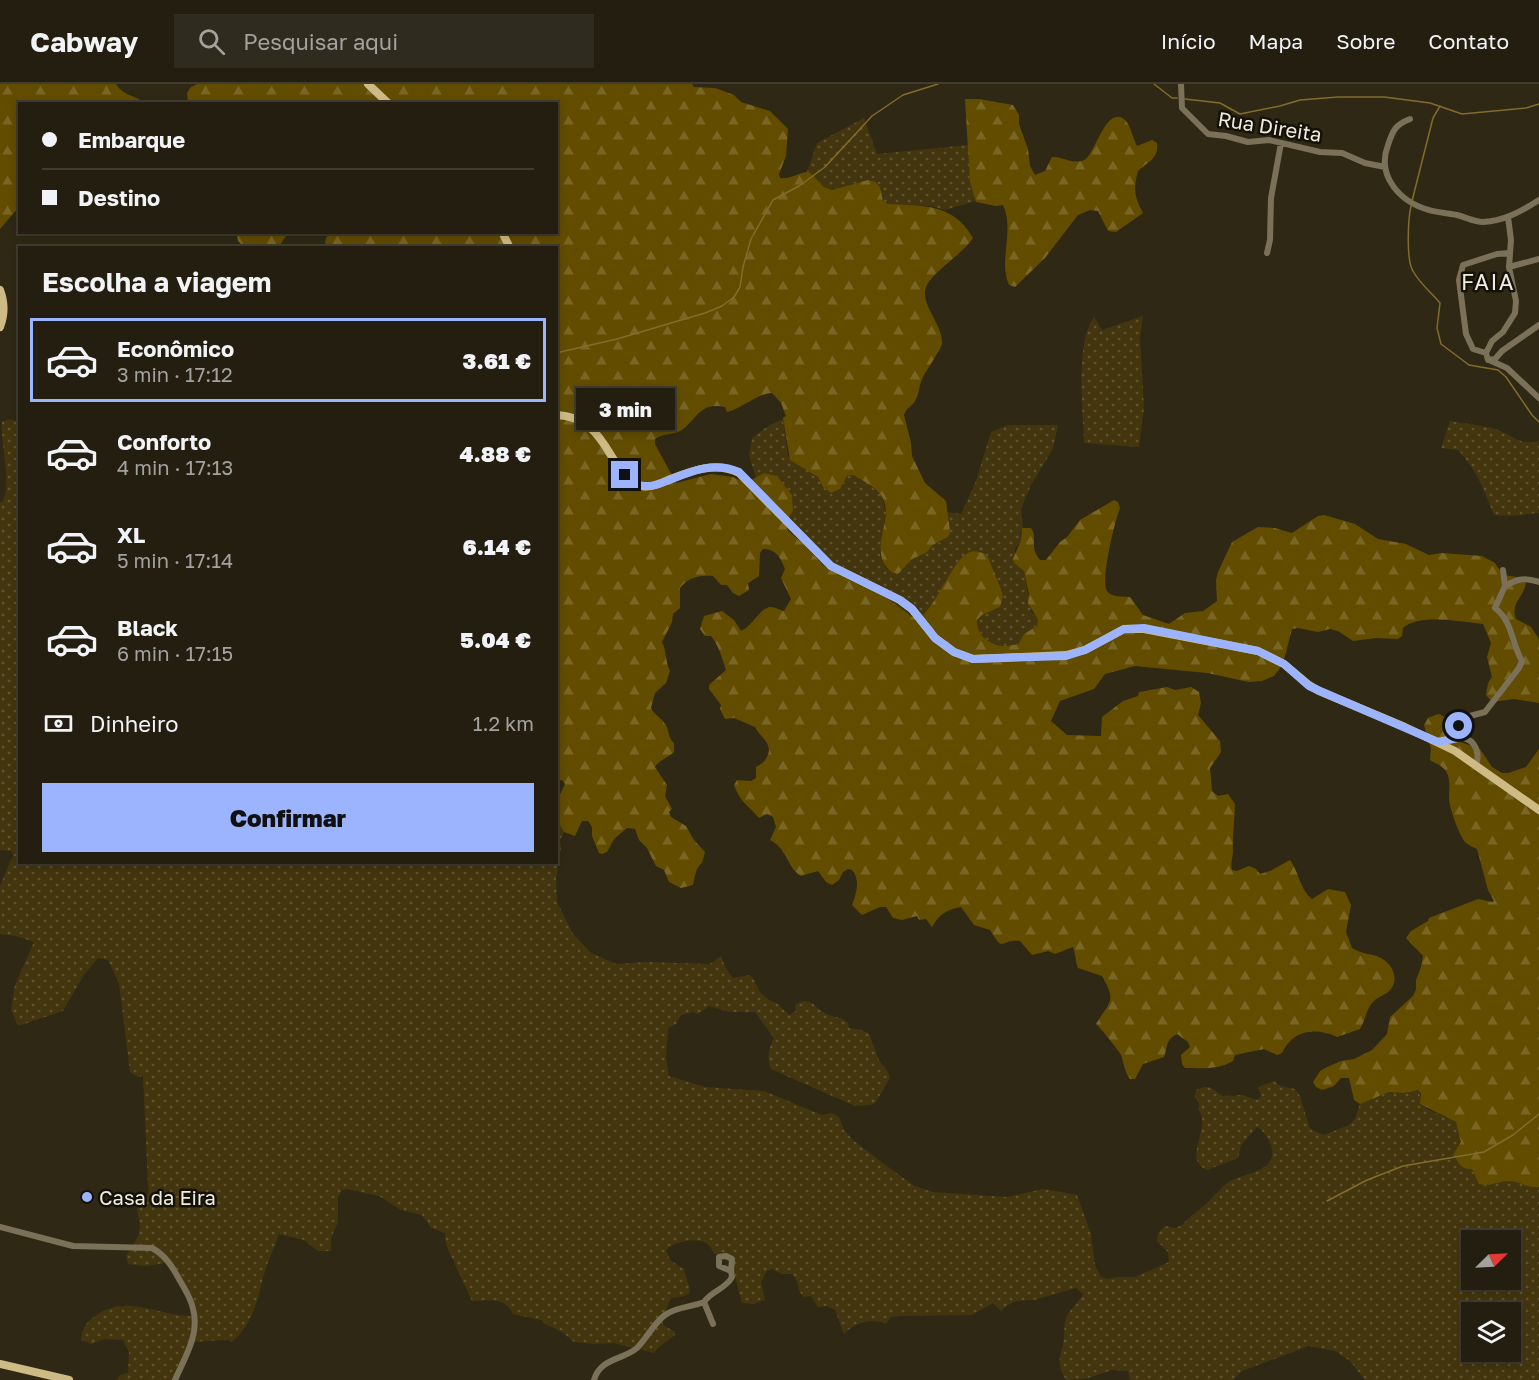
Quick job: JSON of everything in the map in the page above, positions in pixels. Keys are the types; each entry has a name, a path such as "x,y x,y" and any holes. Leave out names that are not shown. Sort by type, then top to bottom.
{"main road":[{"path":"368,84 387,102"},
{"path":"0,290 4,306 0,327"},
{"path":"558,415 576,418 587,424 597,434 625,475 640,486 655,485 710,467 720,466 739,472 831,566 900,600 912,609 935,638 954,652 973,659 1066,656 1085,650 1124,629 1134,628 1159,630 1264,654 1284,664 1309,686 1438,742 1476,765 1539,810"},
{"path":"0,1364 69,1380"}],"street":[{"name":"Rua Direita","path":"1181,84 1182,108 1208,134 1248,142 1269,140 1320,152 1342,153 1365,163 1385,167"},
{"path":"1410,119 1399,123 1392,130 1386,148 1385,167 1390,184 1414,204 1481,222 1508,217 1539,200"},
{"path":"1268,253 1271,198 1281,143"},
{"path":"1487,357 1492,341 1503,332 1515,313 1509,267 1512,240 1508,217"},
{"path":"1510,253 1497,254 1463,265 1459,280 1466,334 1473,349 1507,368 1539,398"},
{"path":"1509,267 1539,259"},
{"path":"1487,357 1494,358 1539,325"},
{"path":"1458,738 1459,726 1466,717 1485,712 1522,661 1513,640 1509,622 1495,608 1505,586 1503,570"},
{"path":"1505,586 1523,578 1539,582"},
{"path":"1438,742 1462,737 1471,742 1479,758 1476,765"},
{"path":"0,1227 73,1246 152,1248 161,1253 171,1265 193,1306 196,1322 194,1336 176,1380"},
{"path":"594,1380 597,1372 611,1360 636,1349 664,1315 704,1302 708,1296 729,1284 732,1277 730,1271"},
{"path":"704,1302 712,1324"}],"shaded area":[{"path":"864,118 877,154 968,145 970,182 976,201 945,210 931,206 888,204 883,201 882,194 868,180 832,190 824,187 807,172 817,143"},
{"path":"1143,316 1140,338 1144,408 1139,447 1084,443 1081,377 1084,343 1088,329 1094,317 1102,330"},
{"path":"9,419 18,421 18,864 558,864 558,821 564,832 560,840 561,847 556,879 557,902 573,934 591,953 616,964 646,962 710,964 721,956 733,978 750,975 760,992 789,1015 796,1011 795,1005 805,1001 826,1014 845,1021 849,1028 862,1030 869,1034 879,1060 890,1078 876,1102 872,1105 855,1106 771,1069 769,1053 774,1038 755,1012 729,1012 709,1006 698,1014 693,1012 681,1015 676,1024 668,1028 666,1058 669,1076 705,1087 764,1091 822,1115 832,1113 839,1117 844,1130 853,1140 913,1185 932,1192 1007,1197 1043,1189 1077,1195 1091,1234 1095,1265 1101,1277 1107,1279 1135,1277 1169,1262 1168,1252 1157,1241 1158,1233 1165,1226 1175,1228 1182,1225 1227,1183 1258,1170 1270,1161 1271,1145 1265,1134 1257,1127 1241,1145 1238,1158 1207,1170 1200,1165 1197,1151 1202,1116 1198,1109 1199,1103 1194,1097 1196,1090 1209,1087 1223,1096 1243,1095 1257,1100 1261,1096 1258,1087 1274,1081 1280,1086 1295,1089 1300,1096 1309,1126 1312,1130 1324,1135 1349,1125 1355,1119 1360,1104 1389,1092 1404,1093 1418,1090 1425,1108 1456,1122 1461,1142 1454,1154 1472,1168 1479,1184 1509,1181 1539,1187 1539,1380 1365,1380 1350,1361 1335,1351 1309,1346 1242,1371 1233,1380 1130,1380 1128,1371 1112,1370 1085,1379 1066,1380 1060,1367 1060,1358 1066,1317 1083,1294 1076,1288 1034,1300 1016,1301 1001,1311 993,1303 972,1315 891,1317 886,1324 875,1321 864,1322 844,1334 835,1310 826,1306 818,1307 811,1296 804,1297 792,1274 781,1274 772,1269 767,1271 761,1282 765,1300 754,1304 742,1303 734,1273 734,1260 717,1255 708,1244 697,1240 680,1242 666,1250 670,1260 684,1269 690,1291 689,1294 670,1300 663,1317 663,1325 675,1332 675,1335 654,1353 614,1343 574,1342 541,1320 513,1314 505,1304 490,1300 472,1301 446,1245 445,1233 431,1228 422,1215 401,1210 379,1196 347,1189 342,1190 338,1197 338,1222 331,1238 331,1251 318,1251 304,1240 279,1234 266,1267 253,1313 232,1342 227,1340 191,1342 186,1348 174,1380 117,1380 120,1375 128,1373 129,1352 123,1340 104,1339 92,1344 81,1340 88,1322 106,1310 118,1306 193,1316 195,1305 171,1262 146,1266 128,1264 126,1256 140,1229 135,1198 148,1194 149,1189 143,1076 138,1077 130,1072 119,983 108,960 98,958 83,976 63,1011 18,1026 11,1010 15,985 34,942 0,934 0,886 13,855 11,851 0,850 0,502 5,495 6,475 2,422"},
{"path":"783,419 788,456 818,477 823,487 831,493 840,489 847,476 853,475 866,482 881,495 886,512 880,555 886,568 898,573 912,559 926,553 933,545 940,542 950,531 947,512 961,514 976,481 991,432 1008,425 1058,425 1053,449 1031,485 1021,509 1023,528 1020,533 1021,540 1015,549 1015,564 1024,571 1031,611 1038,620 1037,626 1024,634 1018,645 998,645 984,638 977,625 977,620 982,615 1000,607 1003,597 987,556 982,553 967,553 934,603 920,618 912,617 878,591 824,566 805,545 788,531 785,522 793,511 792,495 777,476 764,473 756,478 749,455 752,438 768,426"},
{"path":"1450,421 1493,428 1517,440 1539,441 1539,513 1494,515 1479,481 1465,458 1458,450 1441,448"}],"green space":[{"path":"0,84 116,84 122,91 144,102 18,102 18,208 0,229"},
{"path":"197,84 692,84 694,87 715,88 734,95 741,102 770,111 788,129 786,156 779,174 780,178 809,172 824,187 832,190 868,180 880,187 883,201 888,204 925,206 947,212 956,218 973,238 962,251 934,275 926,287 926,300 942,337 942,344 922,379 916,399 904,415 912,456 925,483 946,501 950,531 949,536 933,545 926,553 912,559 899,573 893,573 881,555 886,513 885,503 880,494 853,475 847,476 840,489 831,493 823,487 818,477 790,460 783,418 786,416 781,403 772,393 760,396 727,412 725,407 710,407 700,412 682,430 655,439 655,444 676,483 711,474 733,477 746,483 764,473 777,476 792,495 793,511 785,522 788,531 805,545 824,566 878,591 912,617 920,618 927,611 962,557 971,552 980,552 987,555 1003,597 1000,607 982,615 977,620 979,630 984,638 993,643 1003,646 1018,645 1024,634 1037,626 1038,620 1028,603 1029,594 1024,571 1015,564 1013,559 1021,540 1022,528 1031,528 1036,553 1040,560 1046,560 1080,520 1114,500 1118,502 1120,508 1105,576 1107,591 1115,596 1130,597 1143,615 1169,624 1185,613 1203,611 1217,601 1218,572 1232,542 1258,527 1275,528 1292,533 1318,516 1324,515 1355,524 1378,539 1406,544 1429,555 1442,553 1482,556 1495,563 1503,575 1517,577 1526,583 1516,604 1515,613 1516,619 1531,627 1539,639 1539,703 1514,699 1492,702 1486,695 1488,683 1492,677 1487,657 1491,643 1483,624 1430,620 1410,623 1403,628 1402,636 1398,639 1376,638 1353,641 1338,631 1330,629 1318,632 1292,629 1283,664 1274,676 1262,681 1249,682 1207,673 1135,666 1105,674 1094,689 1060,701 1051,721 1067,735 1101,736 1102,717 1123,701 1138,696 1139,692 1167,687 1175,690 1191,687 1199,692 1201,703 1198,715 1220,741 1221,752 1210,768 1212,791 1218,796 1228,794 1235,804 1232,870 1237,871 1249,866 1260,874 1290,860 1305,891 1312,899 1328,889 1345,892 1351,905 1346,932 1352,948 1379,957 1388,963 1395,978 1392,988 1372,1003 1360,1029 1337,1037 1321,1032 1305,1033 1292,1039 1282,1053 1277,1055 1264,1049 1235,1055 1233,1061 1222,1066 1185,1068 1181,1055 1190,1047 1188,1042 1177,1034 1169,1041 1164,1057 1143,1064 1135,1079 1130,1079 1121,1055 1096,1024 1110,1001 1107,985 1102,976 1078,968 1073,947 1055,954 1048,951 1032,955 1020,941 1001,944 990,930 974,925 961,907 944,913 932,927 926,919 919,920 917,916 902,920 893,918 886,907 880,907 862,915 852,905 857,883 852,870 848,869 843,872 839,880 832,885 826,882 818,871 801,876 781,849 770,840 776,827 773,817 767,814 759,818 736,791 734,785 737,780 751,781 756,778 756,767 766,759 769,748 755,727 734,718 725,719 720,709 721,705 709,689 709,685 726,670 714,640 711,636 705,636 700,629 704,616 722,611 734,620 741,631 767,608 773,607 784,611 791,599 781,578 785,569 777,554 767,549 763,549 760,553 759,576 748,583 749,590 739,596 733,593 727,585 721,585 713,576 695,578 683,584 680,588 680,608 673,614 672,622 662,642 670,671 666,683 655,693 651,708 667,726 674,743 674,752 655,767 667,785 665,796 672,809 669,812 671,817 686,826 694,840 705,852 693,885 681,888 669,882 664,870 656,866 647,848 639,840 635,829 627,828 614,839 607,852 602,854 599,853 592,836 592,827 588,821 582,821 575,836 564,832 558,822 558,799 565,784 562,780 558,781 558,246 326,246 325,241 328,234 558,234 558,102 188,102 187,93"},
{"path":"965,99 1013,105 1019,115 1019,124 1028,149 1030,166 1035,175 1045,171 1052,157 1075,162 1084,160 1112,119 1118,117 1125,120 1137,146 1152,140 1157,143 1154,157 1138,171 1136,177 1135,192 1143,213 1116,232 1108,231 1098,211 1090,210 1078,215 1045,258 1015,287 1009,285 1005,266 1007,225 1003,205 976,202 970,182"},
{"path":"240,234 287,234 279,246 243,246 237,236"},
{"path":"1438,714 1448,721 1455,740 1480,749 1492,767 1502,773 1526,767 1539,749 1539,1187 1509,1181 1479,1184 1472,1169 1462,1167 1455,1156 1454,1153 1461,1142 1456,1122 1420,1104 1421,1094 1418,1090 1404,1093 1389,1092 1360,1104 1354,1100 1349,1078 1341,1078 1334,1086 1322,1090 1313,1082 1320,1071 1327,1067 1354,1059 1372,1050 1387,1034 1390,1017 1413,996 1423,956 1406,938 1411,931 1428,921 1429,918 1478,899 1494,901 1488,890 1477,849 1465,842 1455,821 1449,802 1447,774 1441,766 1430,760 1431,749 1424,725 1428,718"}],"waterway":[{"path":"558,353 617,339 722,306 734,297 740,287 751,239 773,200 799,186 825,167 872,116 903,95 938,84"},
{"path":"1154,84 1172,98 1177,98"},
{"path":"1185,99 1220,103 1240,114 1300,100 1338,97 1384,97 1430,103 1462,114 1526,108 1539,104"},
{"path":"1412,201 1433,118 1440,106"},
{"path":"1411,206 1409,258 1419,280 1440,303 1437,328 1441,344 1469,365 1498,370 1506,377 1539,422"},
{"path":"1327,1201 1367,1180 1403,1166 1484,1152 1513,1135 1539,1114"}],"place":[{"name":"Casa da Eira","path":"87,1197"}],"district":[{"name":"FAIA","path":"1488,281"}],"route":[{"path":"625,475 636,484 645,487 710,467 720,466 739,472 831,566 900,600 912,609 935,638 954,652 973,659 1066,656 1085,650 1124,629 1159,630 1258,651 1284,664 1309,686 1438,742 1458,738 1459,726"}]}
